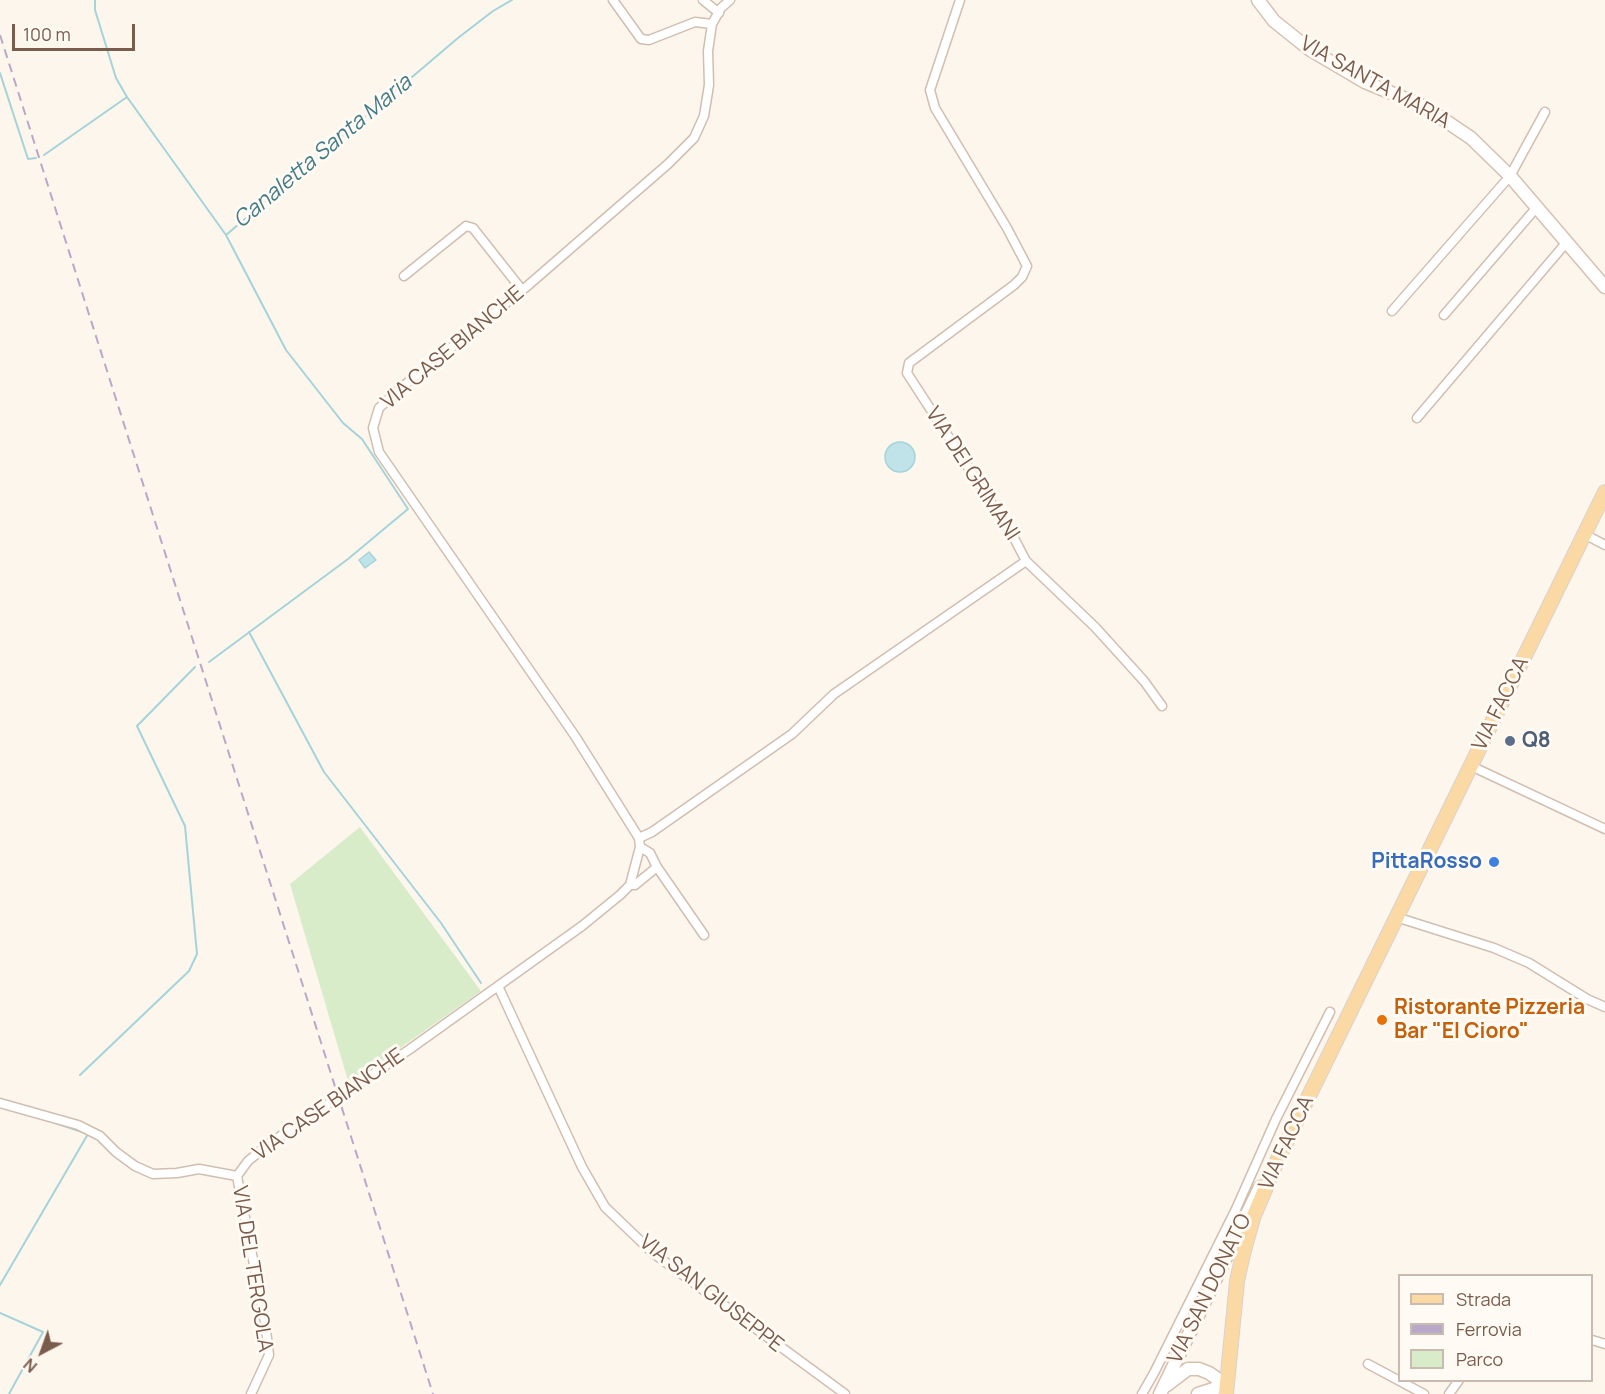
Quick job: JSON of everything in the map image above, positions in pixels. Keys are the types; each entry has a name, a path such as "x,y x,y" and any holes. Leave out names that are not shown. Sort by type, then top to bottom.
{"main road":[{"name":"VIA SANTA MARIA","path":"1258,0 1274,21 1309,49 1365,82 1425,107 1471,138 1510,176 1605,287"},
{"name":"VIA FACCA","path":"1226,1389 1237,1281 1244,1250 1254,1218 1278,1159 1605,492"},
{"name":"VIA SAN DONATO","path":"1160,1392 1265,1177 1278,1159"},
{"name":"VIA SAN DONATO","path":"1160,1392 1188,1369 1199,1369 1209,1373 1226,1389"},
{"name":"VIA SAN DONATO","path":"1197,1394 1226,1389"}],"street":[{"path":"613,0 640,39 649,40 695,22 712,24"},
{"path":"704,0 719,13"},
{"name":"VIA CASE BIANCHE","path":"704,935 657,867 650,853 639,842 575,736 379,452 373,428 379,408 402,387 522,290 669,164 694,138 704,116 709,85 708,51 712,24 730,0"},
{"name":"VIA DEI GRIMANI","path":"639,842 792,734 834,694 1026,561 1014,538 907,373 909,363 1014,285 1022,277 1027,266 1007,228 935,108 930,90 957,1"},
{"path":"1392,311 1510,176 1545,111"},
{"path":"1444,315 1537,207"},
{"path":"404,276 466,226 473,228 522,290"},
{"path":"1417,418 1566,243"},
{"path":"1584,534 1605,545"},
{"path":"1026,561 1095,627 1144,681 1162,706"},
{"path":"1470,766 1605,829"},
{"path":"630,885 639,842"},
{"name":"VIA CASE BIANCHE","path":"0,1103 78,1125 100,1136 135,1166 153,1174 177,1173 199,1168 237,1176 248,1161 270,1143 410,1049 582,926 630,885 635,885 657,867"},
{"path":"1396,917 1494,948 1529,963 1587,999 1605,1007"},
{"name":"VIA SAN GIUSEPPE","path":"498,986 582,1167 605,1207 652,1253 845,1394"},
{"path":"1142,1394 1236,1209 1276,1119 1330,1012"},
{"name":"VIA DEL TERGOLA","path":"237,1176 265,1322 269,1355 251,1394"},
{"path":"1368,1364 1398,1380"},
{"path":"1402,1382 1424,1394"}],"green space":[{"path":"360,827 481,991 349,1084 290,884"}],"water":[{"path":"900,442 910,447 915,457 910,467 900,472 890,467 885,457 890,447"},
{"path":"369,552 376,560 365,568 359,560"}],"waterway":[{"path":"44,155 127,97 116,78 95,10 95,0"},
{"name":"Canaletta Santa Maria","path":"209,662 348,559 408,509 362,439 343,423 286,350 226,235 458,38 493,11 512,0"},
{"path":"0,73 28,159 36,158"},
{"path":"127,97 226,235"},
{"path":"249,632 324,772 441,923 481,983"},
{"name":"Canaletta Santa Maria","path":"80,1075 189,971 197,954 185,826 137,726 195,667"},
{"name":"Canaletta Santa Maria","path":"0,1285 88,1134 52,1122"},
{"name":"Canaletta Santa Maria","path":"0,1313 43,1332 9,1394"}],"railway":[{"path":"0,35 433,1394"}],"place":[{"name":"Q8","path":"1510,741"},
{"name":"PittaRosso","path":"1494,862"},
{"name":"Ristorante Pizzeria Bar \"El Cioro\"","path":"1382,1020"}]}
